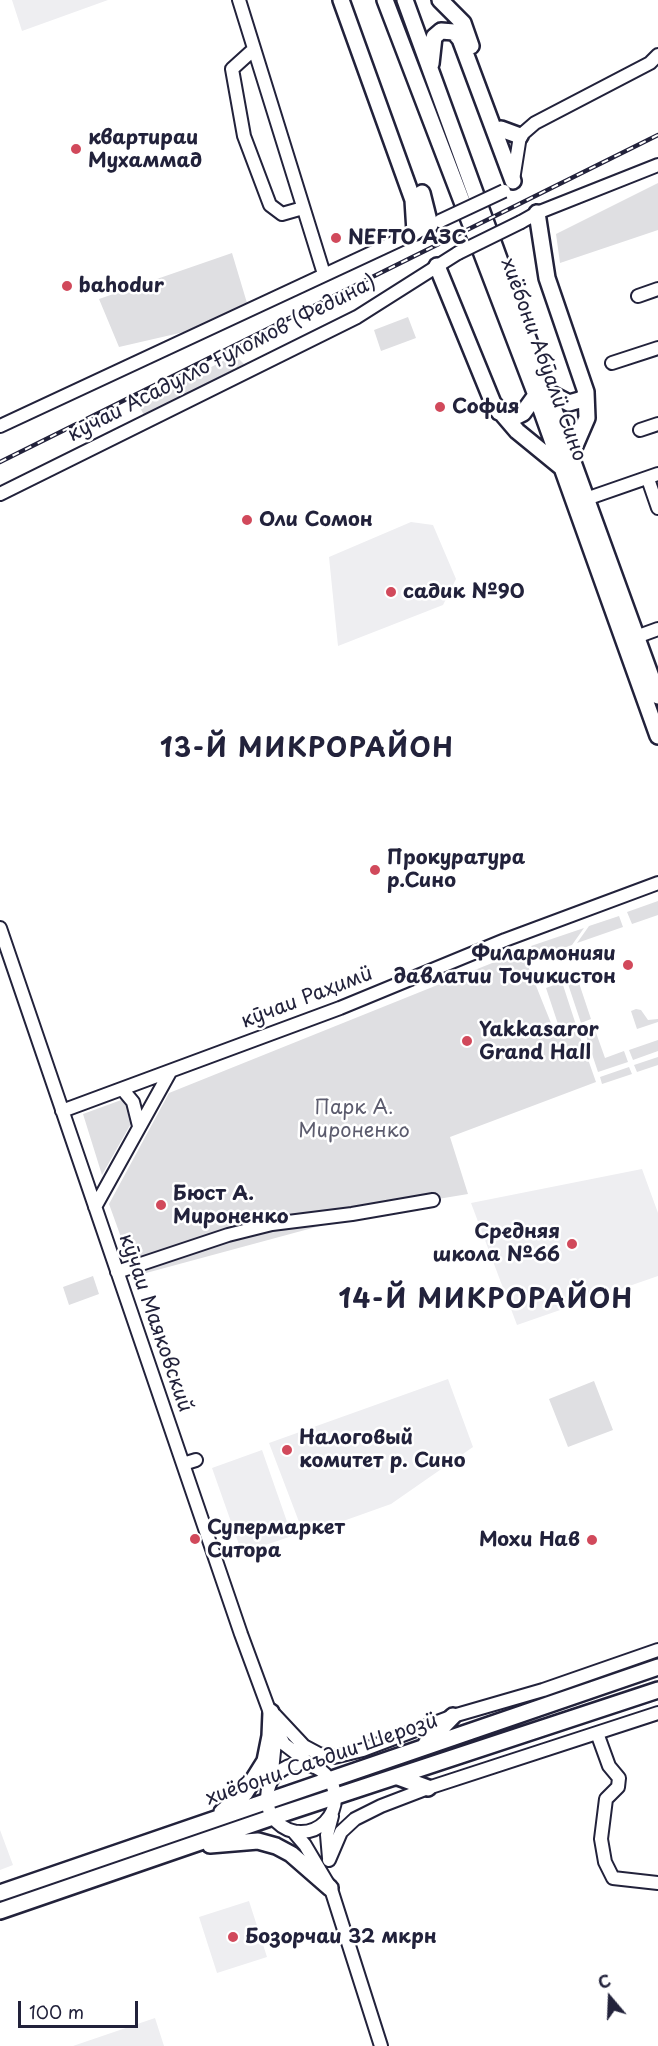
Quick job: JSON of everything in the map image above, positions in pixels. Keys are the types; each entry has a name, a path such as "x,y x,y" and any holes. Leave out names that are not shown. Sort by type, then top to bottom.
{"main road":[{"path":"341,0 413,200 415,232"},
{"path":"352,0 423,198 435,223"},
{"name":"хиёбони Абӯалӣ Сино","path":"385,0 542,393"},
{"name":"хиёбони Абӯалӣ Сино","path":"405,0 566,461 658,736"},
{"path":"440,0 463,23 501,129 515,161"},
{"path":"430,69 434,37 441,31 454,32 460,39 508,186"},
{"path":"501,129 520,136"},
{"path":"437,266 499,412 566,461 587,418 586,392 547,278 537,213"},
{"path":"499,412 515,417 523,413 542,393 569,403 583,399 586,392"},
{"name":"хиёбони Абӯалӣ Сино","path":"566,461 586,499 658,696"},
{"name":"хиёбони Саъдии Шерозӣ","path":"0,1893 658,1667"},
{"name":"хиёбони Саъдии Шерозӣ","path":"0,1911 273,1816 334,1803 399,1777 658,1690"},
{"path":"214,1819 245,1793 265,1761 270,1737 271,1712"},
{"path":"423,1747 453,1716"},
{"path":"399,1777 428,1788"},
{"path":"189,1845 258,1840 291,1854 331,1889"}],"street":[{"name":"кӯчаи Асадулло Ғуломов (Федина)","path":"239,0 324,274"},
{"path":"253,51 232,69 244,136 270,205 282,214 303,208"},
{"path":"508,186 520,136 535,123 650,63 658,55"},
{"path":"537,213 658,165"},
{"name":"кӯчаи Асадулло Ғуломов (Федина)","path":"0,426 435,223 508,186"},
{"name":"кӯчаи Асадулло Ғуломов (Федина)","path":"0,494 357,317 458,253 537,213"},
{"path":"638,296 658,289"},
{"path":"612,363 658,348"},
{"path":"639,430 658,424"},
{"path":"586,499 653,476 658,508"},
{"path":"636,637 658,629"},
{"name":"кӯчаи Раҳимӣ","path":"62,1111 340,1008 561,915 658,883"},
{"name":"кӯчаи Маяковский","path":"0,928 240,1634 276,1730 284,1744 329,1780 334,1803"},
{"path":"95,1208 170,1072"},
{"path":"123,1090 133,1102 139,1126"},
{"path":"117,1272 228,1235 272,1224 352,1214 433,1200"},
{"path":"183,1464 196,1460"},
{"path":"271,1712 303,1746 319,1754 334,1757 363,1750 453,1716 543,1690 658,1650"},
{"path":"329,1860 341,1832 355,1819 428,1788 658,1713"},
{"name":"кӯчаи Маяковский","path":"267,1800 271,1784 276,1730"},
{"path":"597,1733 609,1766 619,1778 618,1787 606,1799 601,1839 605,1862 613,1878 658,1883"},
{"path":"271,1784 285,1769 304,1765 314,1767"},
{"path":"267,1800 278,1823 293,1831 305,1845 331,1889 381,2046"},
{"path":"293,1831 312,1830 328,1819 334,1803"},
{"path":"331,1889 327,1835 334,1803"}],"shaded area":[{"path":"12,0 108,0 22,31"},
{"name":"садик №90","path":"411,522 433,525 456,579 443,605 338,646 329,557"},
{"name":"Средняя школа №66","path":"642,1169 658,1213 658,1276 517,1325 471,1203"},
{"path":"448,1379 473,1447 391,1504 304,1535 269,1443"},
{"path":"262,1450 292,1536 242,1553 212,1468"},
{"path":"0,1830 13,1865 0,1870"},
{"name":"Бозорчаи 32 мкрн","path":"249,1901 267,1957 217,1973 199,1917"},
{"path":"155,2018 164,2046 73,2046"}],"green space":[{"path":"658,183 658,230 560,263 556,234"},
{"path":"232,253 247,303 184,332 119,347 99,299"},
{"path":"408,317 416,338 381,351 374,330"},
{"path":"235,355 244,364 144,415 138,404"},
{"path":"658,901 658,915 632,924 627,912"},
{"path":"619,916 623,927 577,943 589,926"},
{"path":"584,928 572,945 535,958 531,946"},
{"name":"Парк А. Мироненко","path":"522,951 557,1038 578,1031 596,1082 450,1137 468,1194 390,1207 135,1276 109,1204 169,1093"},
{"path":"577,977 591,1019 581,1023 567,981"},
{"path":"562,982 576,1025 560,1030 546,988"},
{"path":"641,1010 648,1020 658,1019 658,1022 637,1029 631,1011"},
{"path":"594,1027 605,1058 624,1051 628,1062 598,1072 584,1030"},
{"path":"658,1040 658,1051 633,1060 629,1050"},
{"path":"658,1057 658,1065 637,1072 634,1065"},
{"path":"629,1067 632,1074 602,1084 600,1077"},
{"path":"124,1099 131,1102 133,1120 102,1175 83,1114"},
{"path":"93,1276 99,1294 69,1305 63,1287"},
{"path":"594,1381 613,1430 568,1447 549,1399"}],"railway":[{"path":"0,462 658,135"}],"place":[{"name":"квартираи Мухаммад","path":"76,149"},
{"name":"NEFTO АЗС","path":"336,238"},
{"name":"bahodur","path":"67,286"},
{"name":"София","path":"440,407"},
{"name":"Оли Сомон","path":"247,520"},
{"name":"садик №90","path":"391,592"},
{"name":"Прокуратура р.Сино","path":"375,870"},
{"name":"Филармонияи давлатии Точикистон","path":"628,965"},
{"name":"Yakkasaror Grand Hall","path":"467,1041"},
{"name":"Бюст А. Мироненко","path":"161,1205"},
{"name":"Средняя школа №66","path":"572,1244"},
{"name":"Налоговый комитет р. Сино","path":"287,1450"},
{"name":"Супермаркет Ситора","path":"195,1539"},
{"name":"Мохи Нав","path":"592,1540"},
{"name":"Бозорчаи 32 мкрн","path":"233,1937"}],"district":[{"name":"13-Й МИКРОРАЙОН","path":"307,750"},
{"name":"14-Й МИКРОРАЙОН","path":"486,1301"}]}
